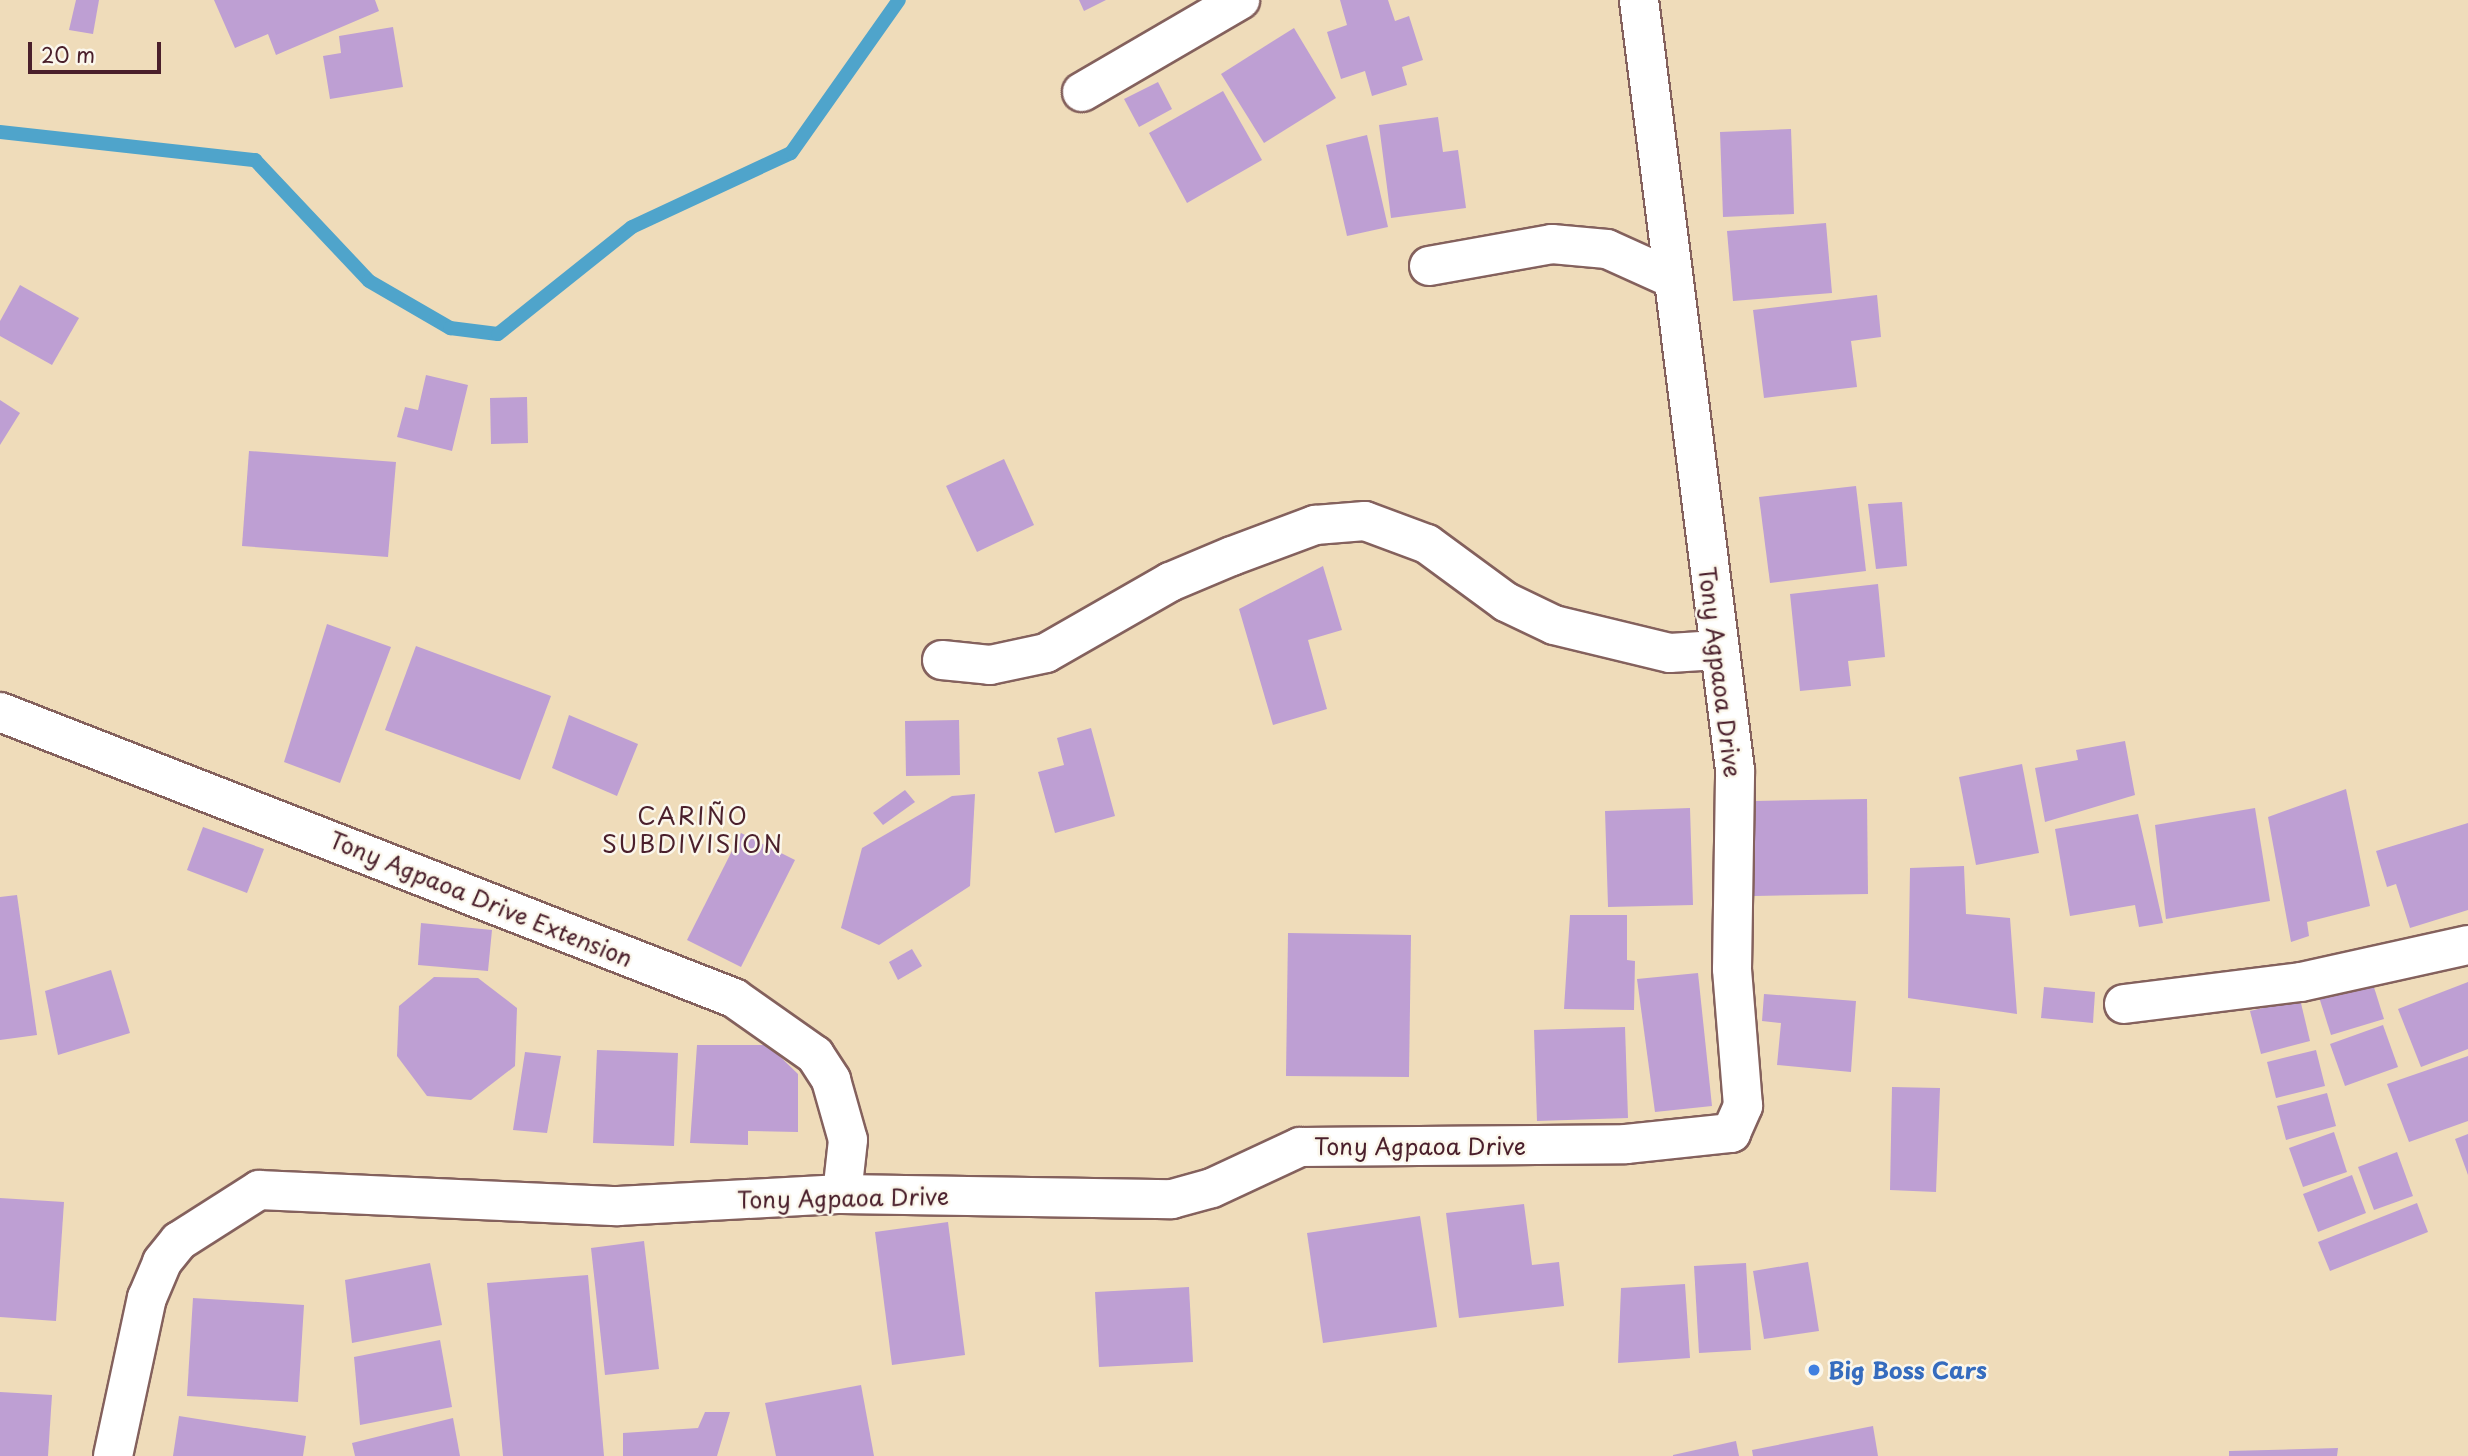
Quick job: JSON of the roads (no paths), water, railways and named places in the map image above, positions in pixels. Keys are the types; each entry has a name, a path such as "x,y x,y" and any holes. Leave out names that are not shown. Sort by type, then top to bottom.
{"street":[{"path":"1082,92 1240,0"},
{"name":"Tony Agpaoa Drive","path":"113,1456 147,1298 162,1262 188,1234 259,1190 618,1206 842,1194 1172,1199 1212,1188 1300,1147 1638,1143 1731,1133 1742,1106 1732,969 1735,770 1669,277 1639,0"},
{"path":"1429,266 1552,244 1607,249 1669,277"},
{"path":"942,660 990,664 1046,653 1170,582 1232,556 1315,525 1365,521 1427,544 1506,602 1554,625 1670,653 1717,650"},
{"name":"Tony Agpaoa Drive Extension","path":"0,712 734,999 815,1055 831,1080 848,1140 842,1194"},
{"path":"2124,1004 2301,982 2468,945"}],"waterway":[{"path":"0,132 255,160 369,281 450,328 498,334 632,227 791,153 899,0"}],"place":[{"name":"Big Boss Cars","path":"1814,1370"}],"district":[{"name":"CARIÑO SUBDIVISION","path":"693,830"}]}
